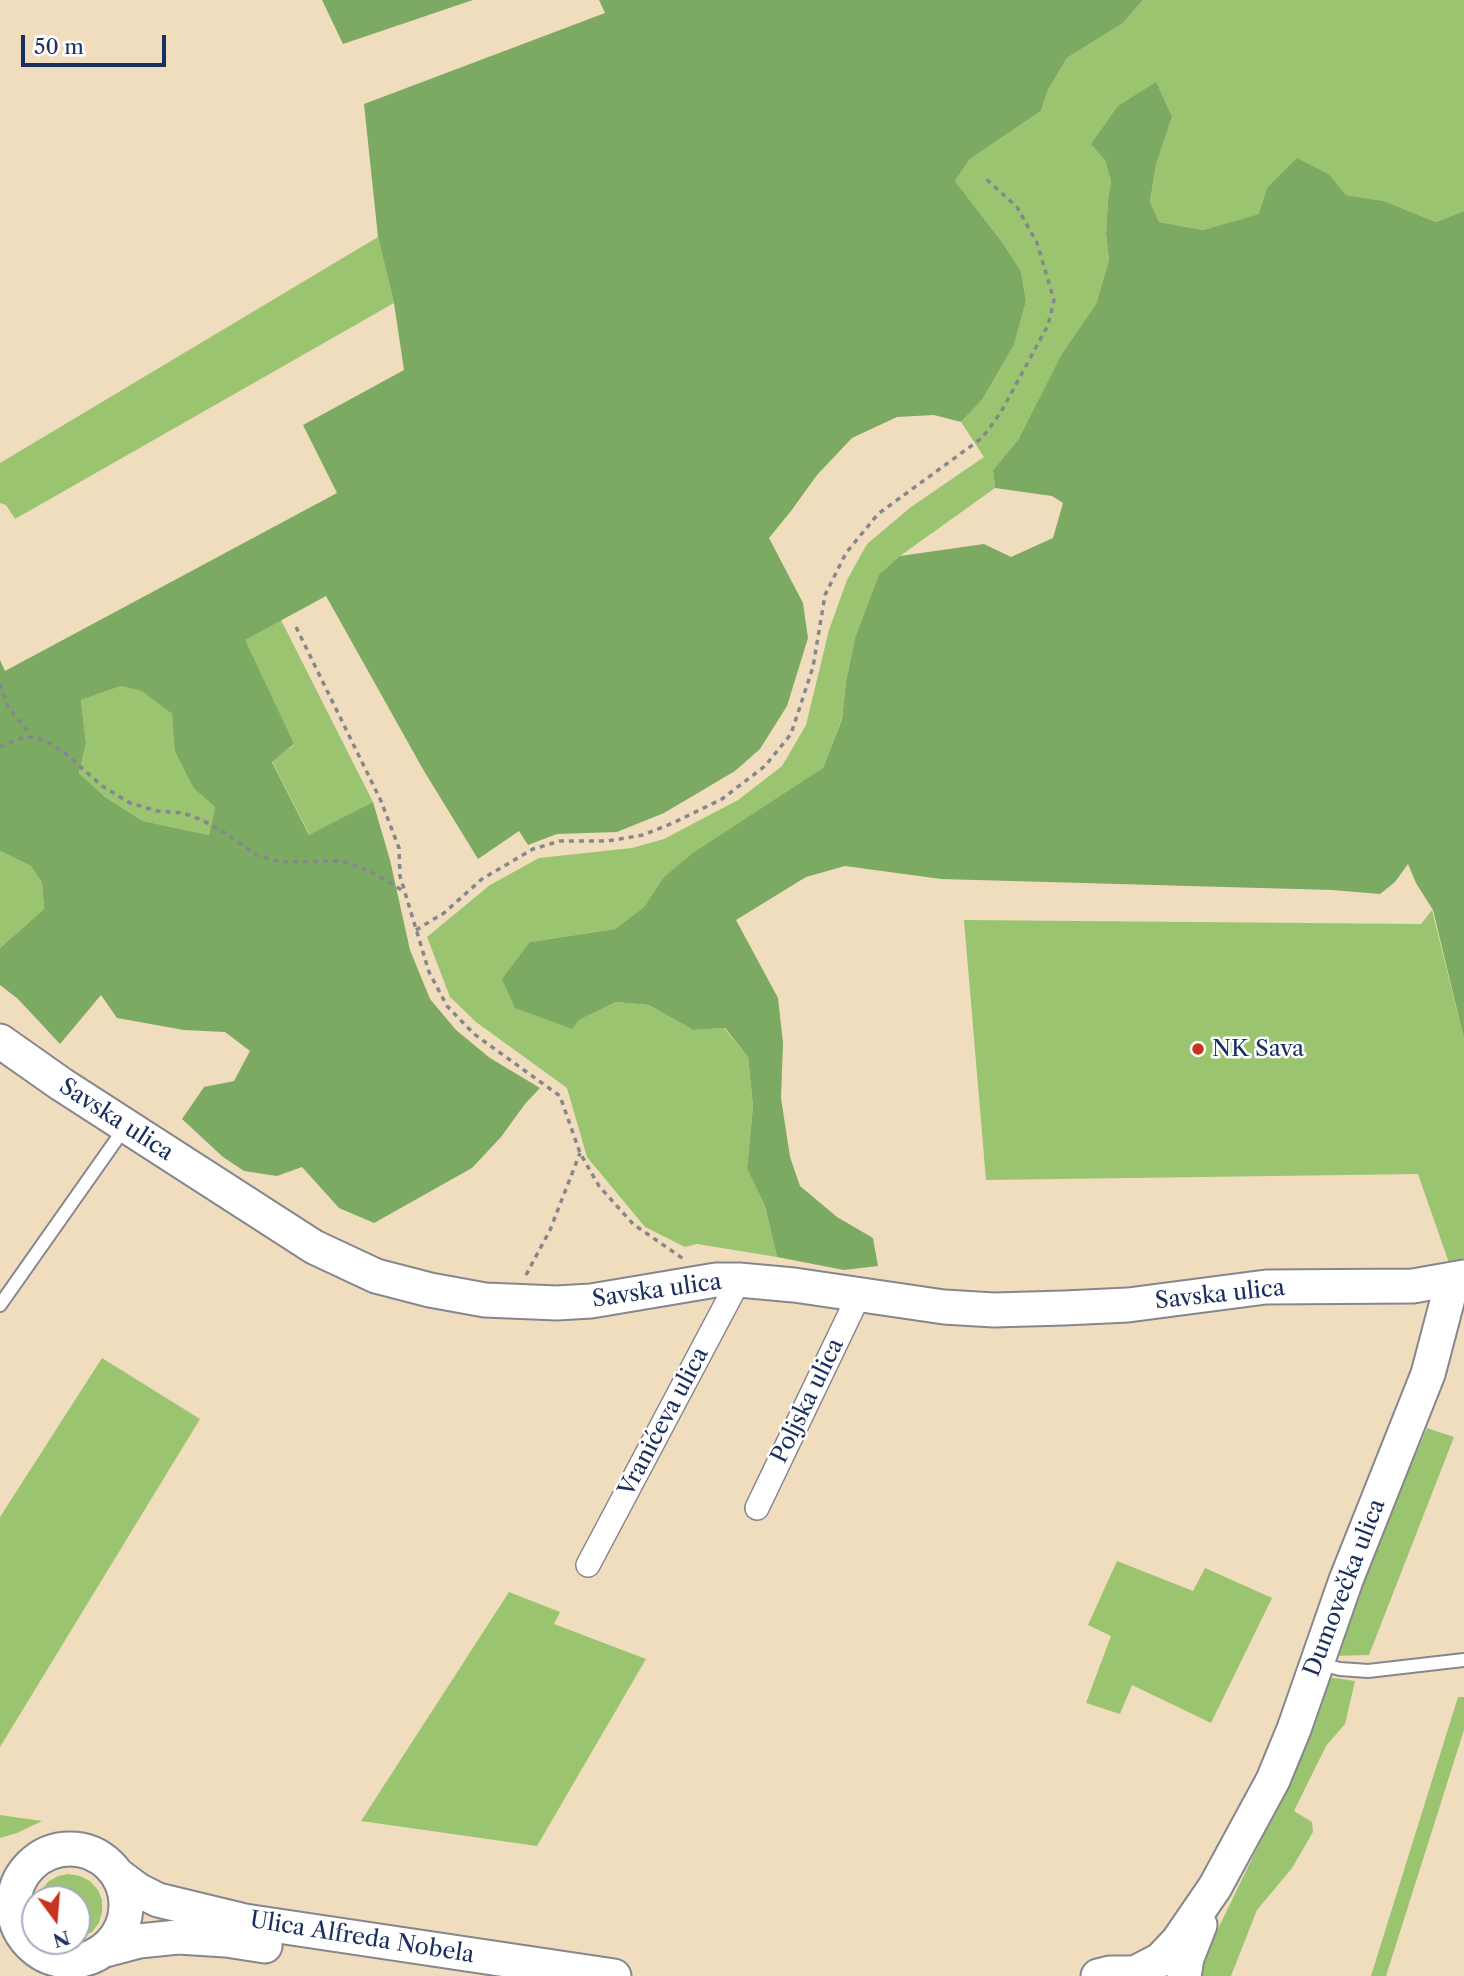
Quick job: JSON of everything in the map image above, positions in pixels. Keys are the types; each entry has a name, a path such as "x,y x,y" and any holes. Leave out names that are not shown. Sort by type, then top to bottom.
{"street":[{"name":"Savska ulica","path":"0,1041 61,1084 314,1247 396,1282 473,1298 511,1302 591,1301 727,1280 944,1307 994,1310 1128,1305 1266,1287 1413,1286 1459,1278"},
{"name":"Dumovečka ulica","path":"1140,1975 1160,1961 1178,1941 1215,1888 1273,1780 1294,1728 1315,1663 1428,1374 1459,1278"},
{"name":"Vranićeva ulica","path":"588,1565 727,1280"},
{"name":"Poljska ulica","path":"757,1508 859,1295"},
{"path":"0,1868 14,1867 64,1849 87,1852 108,1863 125,1890 127,1907 124,1923 116,1937 89,1961 54,1959 37,1951 12,1929"},
{"path":"31,1976 12,1929 16,1889 23,1874 34,1861 49,1853"},
{"name":"Ulica Alfreda Nobela","path":"118,1875 138,1890 158,1900 221,1916 614,1976"},
{"name":"Dumovečka ulica","path":"1184,1976 1188,1958 1215,1888"},
{"name":"Ulica Alfreda Nobela","path":"89,1961 139,1941 178,1937 226,1940 461,1976"},
{"path":"1098,1976 1110,1973 1140,1975"}],"lane":[{"path":"0,1305 126,1126"},
{"path":"1315,1663 1340,1669 1368,1671 1464,1660"}],"path":[{"path":"416,930 444,913 482,879 533,849 560,841 608,841 643,835 722,799 765,766 790,734 813,667 825,595 846,553 878,514 982,438 1000,412 1048,325 1054,300 1037,243 1017,207 985,178"},
{"path":"296,627 381,801 399,848 400,876 429,972 447,1006 474,1034 561,1096 580,1153 599,1186 633,1224 727,1280"},
{"path":"0,684 8,707 29,733"},
{"path":"0,747 18,739 33,737 46,741 66,754 102,786 130,803 157,811 183,813 202,820 257,855 280,862 342,861 370,871 405,892"},
{"path":"511,1302 550,1230 580,1153"}],"green space":[{"path":"322,0 473,0 343,44"},
{"path":"599,0 1143,0 1123,23 1067,58 1048,90 1041,111 970,159 955,181 1021,271 1026,301 1014,345 982,400 961,422 934,415 897,417 852,438 817,475 769,538 803,603 808,638 787,706 760,749 735,771 664,813 617,832 557,834 528,845 519,831 478,859 424,771 326,596 245,640 294,744 272,762 309,835 373,802 390,860 410,950 430,999 456,1030 490,1058 540,1088 472,1168 374,1223 339,1208 302,1167 277,1176 244,1171 223,1157 182,1119 204,1087 234,1081 250,1051 225,1032 184,1030 117,1018 101,995 60,1044 18,999 0,985 0,948 44,909 42,883 31,866 0,851 0,660 5,671 337,493 303,425 404,370 394,303 378,237 364,104 605,13","holes":["121,686 142,691 172,714 175,751 194,789 215,807 209,835 143,821 105,797 79,773 86,743 81,700"]},
{"path":"1143,0 1464,0 1464,211 1436,222 1384,201 1346,195 1330,175 1267,188 1260,214 1203,230 1159,222 1150,203 1156,165 1172,117 1105,160 1111,182 1106,234 1109,260 1096,304 1061,355 1018,440 993,470 995,488 879,574 855,638 842,718 823,768 663,878 644,907 615,929 530,942 579,1020 616,1002 649,1005 693,1030 724,1028 748,1057 753,1106 747,1169 765,1206 777,1257 697,1244 685,1247 645,1227 587,1157 567,1088 476,1022 450,997 427,937 490,885 539,858 632,848 664,839 738,800 782,766 806,725 829,630 847,580 867,544 911,507 984,457 961,422 982,400 1014,345 1026,301 1021,271 955,181 970,159 1041,111 1048,90 1067,58 1123,23"},
{"path":"1156,82 1172,117 1156,165 1150,202 1159,222 1203,230 1259,214 1267,188 1297,158 1330,175 1346,195 1384,201 1436,222 1464,211 1464,1039 1433,910 1408,864 1395,882 1380,894 1332,890 941,879 845,866 806,877 736,920 778,998 783,1043 781,1098 790,1157 800,1186 837,1217 873,1238 878,1266 844,1270 777,1257 765,1206 747,1169 753,1106 748,1057 725,1028 693,1030 649,1005 616,1002 579,1020 572,1029 515,1008 502,979 530,942 615,929 644,907 663,878 693,853 823,768 842,719 855,638 879,574 900,556 984,544 1011,557 1053,538 1063,503 1052,496 995,488 993,470 1018,440 1061,355 1096,304 1109,260 1106,234 1111,182 1105,160 1091,144 1118,106"},
{"path":"378,237 394,303 15,519 6,505 0,503 0,463"},
{"path":"281,620 373,802 310,836 272,761 294,745 244,640"},
{"path":"121,686 142,690 172,714 176,751 194,789 215,807 209,835 143,821 105,797 79,773 86,743 81,700"},
{"path":"0,851 31,866 42,883 44,909 0,948"},
{"name":"NK Sava","path":"1432,910 1464,1039 1464,1258 1449,1263 1418,1174 986,1180 964,920 1421,924"},
{"path":"102,1358 200,1419 0,1747 0,1517"},
{"path":"1427,1428 1454,1437 1369,1655 1333,1656 1341,1626"},
{"path":"1117,1561 1193,1591 1205,1568 1272,1598 1211,1723 1132,1685 1120,1714 1086,1703 1111,1636 1088,1625"},
{"path":"509,1592 560,1612 554,1624 646,1659 537,1846 361,1821"},
{"path":"1328,1677 1355,1681 1345,1724 1326,1746 1294,1811 1312,1822 1313,1832 1292,1868 1257,1910 1231,1976 1200,1976 1215,1935 1279,1803"},
{"path":"1458,1697 1464,1697 1464,1730 1386,1976 1371,1976"},
{"path":"0,1815 42,1821 0,1838"},
{"path":"58,1876 80,1876 90,1881 98,1890 102,1900 102,1912 99,1923 92,1932 91,1885 46,1885"}],"place":[{"name":"NK Sava","path":"1198,1049"}]}
